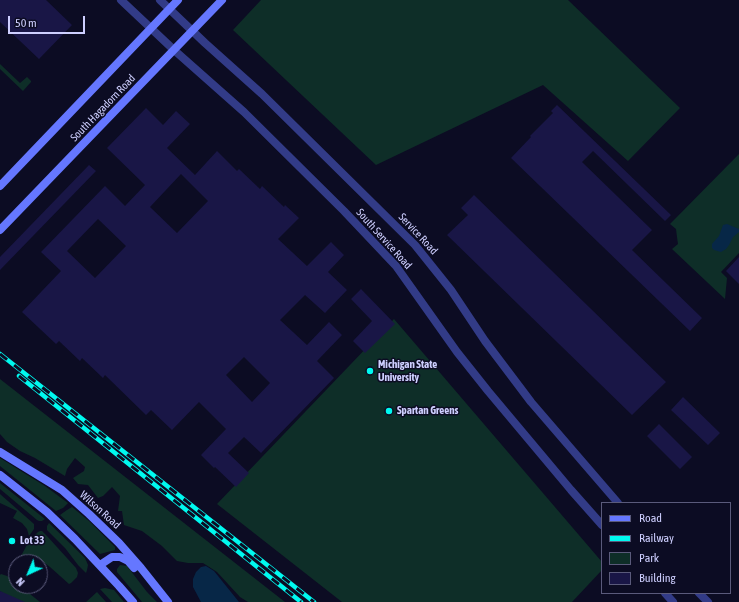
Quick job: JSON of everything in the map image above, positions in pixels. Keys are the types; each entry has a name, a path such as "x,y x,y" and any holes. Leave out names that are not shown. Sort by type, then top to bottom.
{"street":[{"name":"South Service Road","path":"121,0 174,50 244,112 344,211 396,266 457,352 488,392 601,524"},
{"name":"Service Road","path":"160,0 262,94 415,245 451,290 530,402 617,502"},
{"name":"South Hagadorn Road","path":"0,186 178,0"},
{"name":"South Hagadorn Road","path":"0,230 222,0"},
{"name":"Wilson Road","path":"0,452 62,490 89,514 119,542 167,602"},
{"path":"0,475 47,512 100,565 133,602"},
{"path":"100,565 112,557 120,557 128,561 155,594 167,602"},
{"path":"666,594 673,602"},
{"path":"700,594 708,602"}],"green space":[{"path":"261,0 568,0 680,108 628,161 543,85 376,165 233,30"},
{"path":"0,64 20,83 27,77 31,82 23,91 0,69"},
{"path":"739,154 739,253 721,272 727,278 725,299 672,249 678,244 676,229 670,224"},
{"name":"Spartan Greens","path":"394,319 601,561 601,571 572,602 342,602 217,504"},
{"path":"0,379 285,602 248,602 240,597 217,572 203,563 177,561 162,546 142,531 124,525 122,511 118,511 120,496 112,487 103,496 98,498 88,485 78,484 73,478 84,471 85,467 75,458 67,469 65,476 7,442 0,434"},
{"path":"0,458 45,486 68,503 63,508 56,511 0,466"},
{"path":"0,483 45,519 42,521 37,520 0,489"},
{"path":"0,494 34,524 34,529 29,536 27,529 22,523 13,518 17,511 0,503"},
{"path":"72,507 89,521 115,547 115,550 100,554 60,515"},
{"path":"49,523 85,558 88,565 86,573 65,548 47,530"},
{"path":"42,531 76,568 78,573 77,577 71,583 69,584 48,566 48,554 22,554 29,541 38,532"},
{"path":"120,565 127,566 147,592 157,602 142,602 117,572"},
{"path":"0,575 8,577 8,594 30,594 40,602 16,602 0,591"},
{"path":"105,588 114,590 124,602 112,602 100,589"},
{"path":"97,592 106,602 86,602"}],"water":[{"path":"727,224 739,229 739,232 733,237 726,249 721,252 714,250 712,248 712,244 719,236 723,225"},
{"path":"206,566 214,571 239,602 201,602 193,587 193,579 196,572 201,567"}],"building":[{"path":"0,0 46,0 72,25 39,59 0,22"},
{"path":"557,105 671,215 665,221 593,151 582,162 652,230 632,250 702,318 690,331 511,158 553,113 551,111"},
{"path":"146,108 163,125 176,111 190,124 167,148 195,175 217,151 237,171 239,169 260,189 262,186 284,207 285,205 299,218 278,239 307,266 331,242 344,255 328,272 347,290 325,313 305,295 280,320 307,345 329,322 342,335 317,361 334,378 261,453 244,437 228,453 249,473 236,487 201,455 226,429 199,402 172,430 151,410 146,415 105,375 103,378 82,358 80,361 59,341 56,344 22,312 61,271 41,252 105,186 125,206 145,185 107,148","holes":["181,174 208,201 177,233 150,207","98,219 126,246 95,278 67,251","244,357 270,383 252,402 226,375"]},
{"path":"89,165 96,171 0,270 0,257"},
{"path":"474,195 666,382 632,415 447,235 468,215 461,208"},
{"path":"739,257 739,284 726,271"},
{"path":"361,289 395,324 365,353 353,341 372,321 351,299"},
{"path":"683,397 720,433 708,445 671,410"},
{"path":"659,424 692,457 680,469 647,436"},
{"path":"0,591 25,602 0,602"}],"railway":[{"path":"0,354 314,602"},
{"path":"19,376 301,602"}],"place":[{"name":"Michigan State University","path":"370,371"},
{"name":"Spartan Greens","path":"389,411"},
{"name":"Lot 33","path":"12,541"}]}
